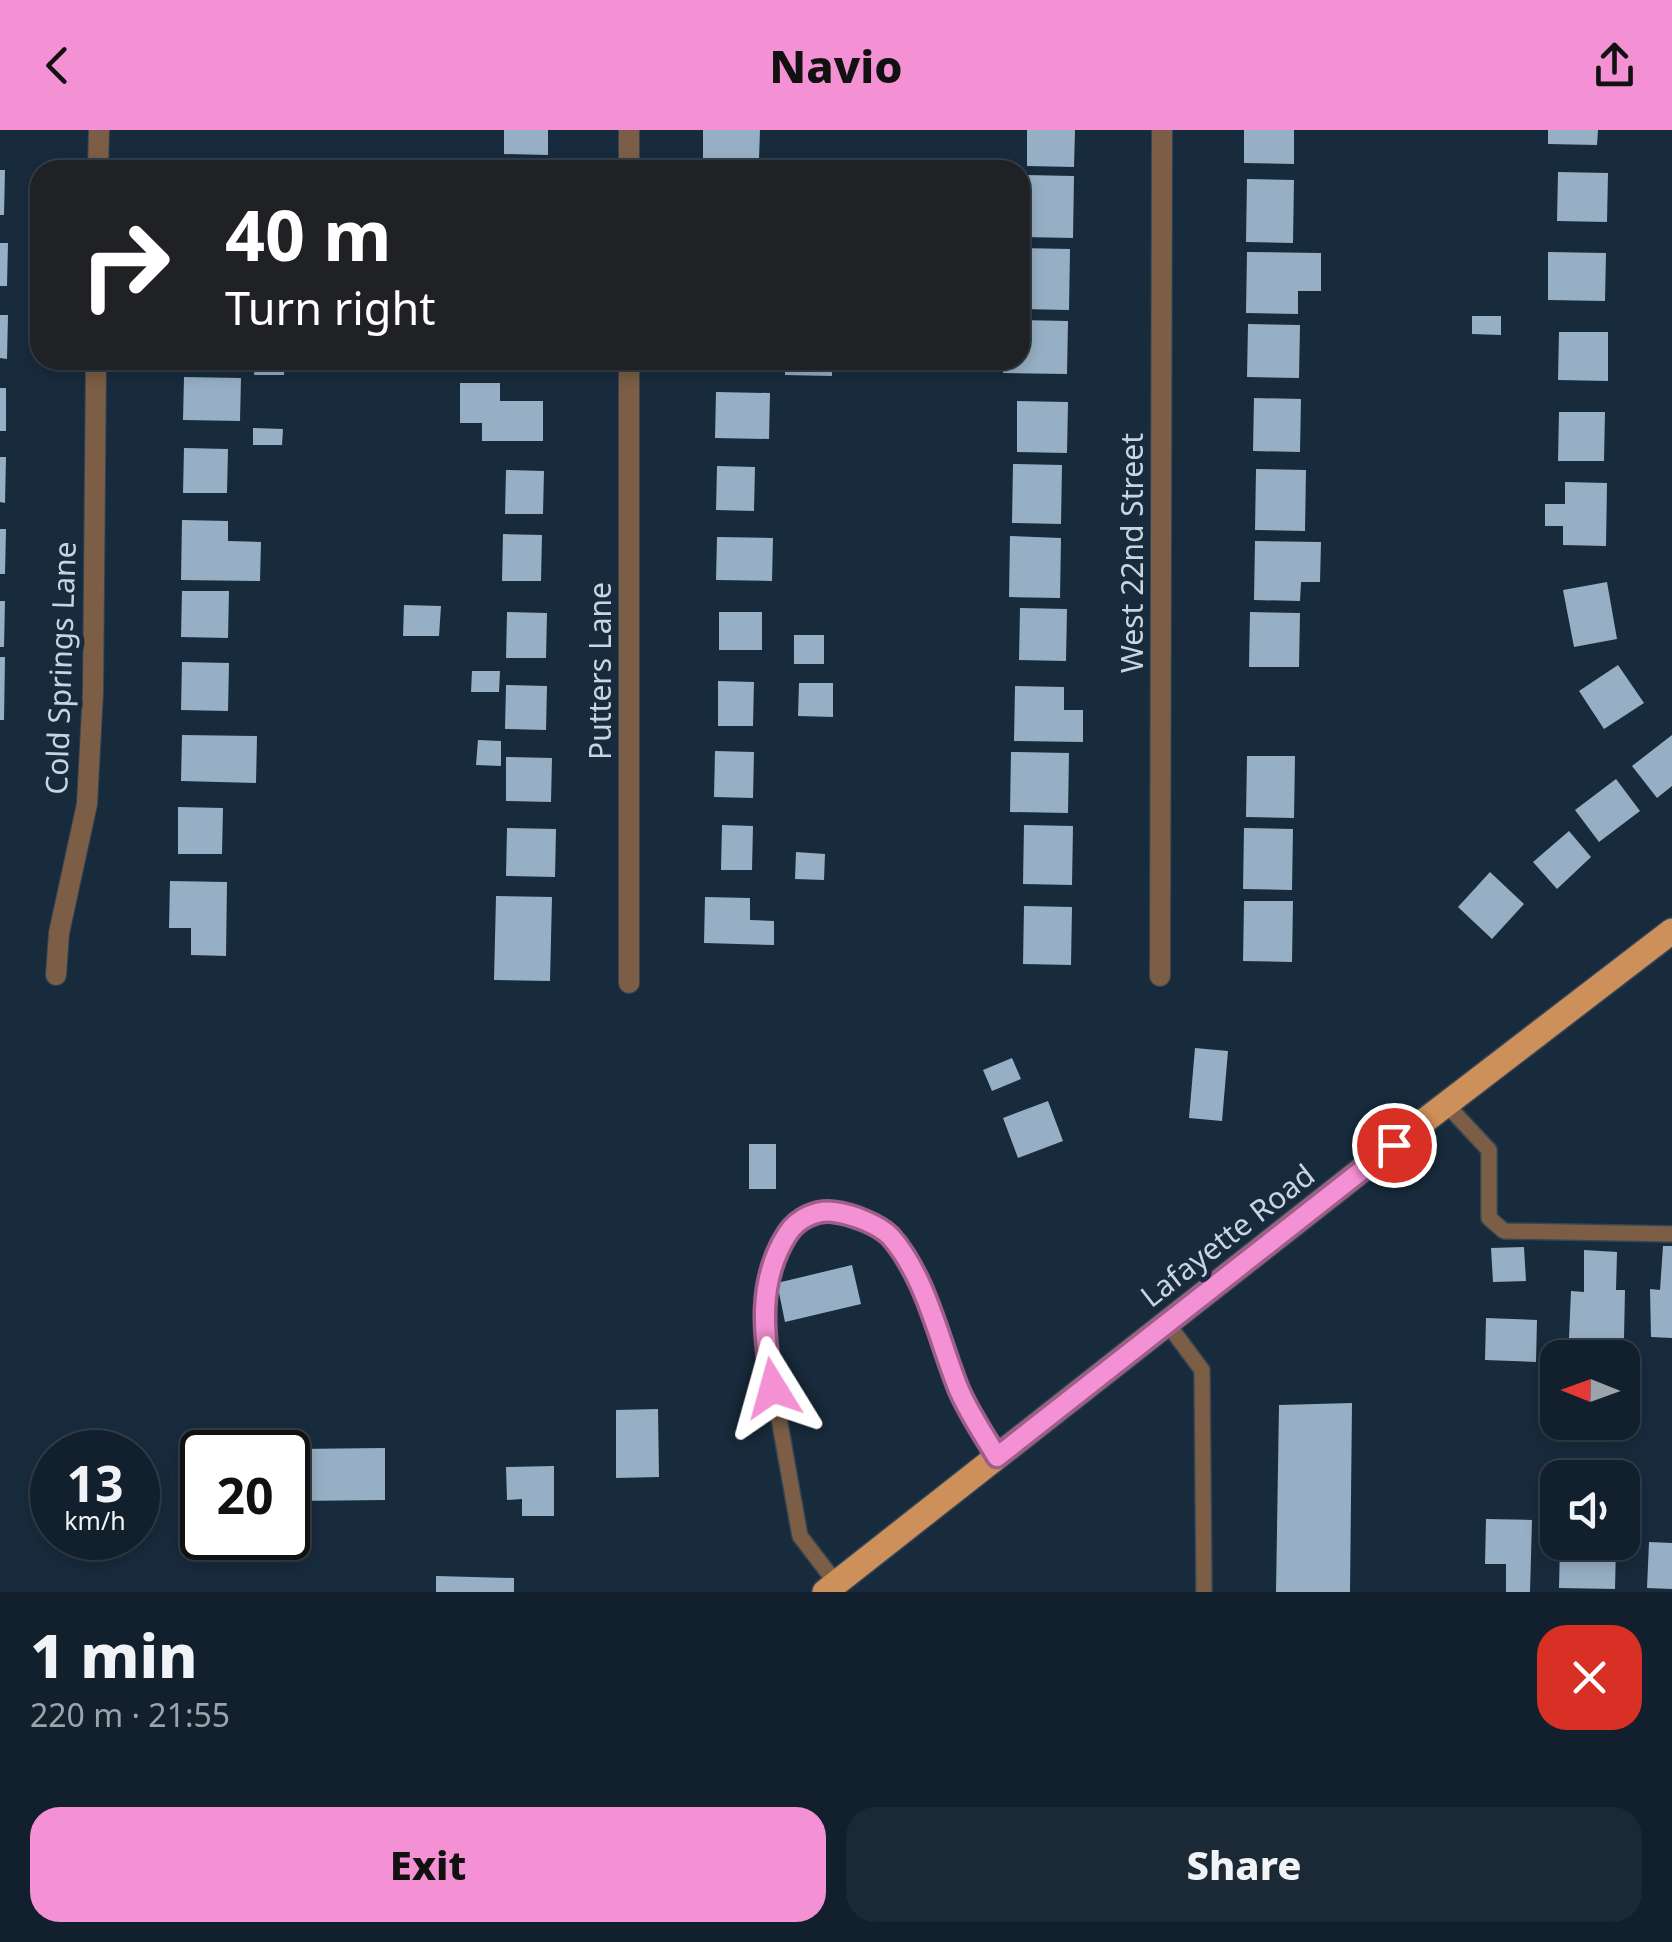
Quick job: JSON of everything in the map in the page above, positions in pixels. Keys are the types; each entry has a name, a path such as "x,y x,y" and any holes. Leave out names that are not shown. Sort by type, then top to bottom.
{"main road":[{"name":"Lafayette Road","path":"831,1588 1672,931"}],"street":[{"path":"98,160 99,130"},
{"path":"629,130 629,160"},
{"name":"West 22nd Street","path":"1160,976 1162,130"},
{"name":"Cold Springs Lane","path":"56,975 59,933 87,804 93,692 96,370"},
{"name":"Putters Lane","path":"629,370 629,982"}],"lane":[{"path":"1446,1104 1489,1150 1489,1218 1504,1231 1672,1234"},
{"path":"831,1588 800,1536 766,1351 764,1296 779,1247 794,1224 823,1210 848,1214 888,1234 927,1301 961,1395 997,1457"},
{"path":"1167,1323 1202,1370 1204,1592"}],"building":[{"path":"504,130 548,130 548,155 504,154"},
{"path":"703,130 760,130 759,159 703,158"},
{"path":"1027,130 1075,130 1074,167 1030,166"},
{"path":"1244,130 1294,130 1294,164 1244,163"},
{"path":"1548,130 1598,130 1597,145 1548,144"},
{"path":"0,170 5,170 4,215 0,215"},
{"path":"1558,172 1608,173 1607,222 1557,221"},
{"path":"1030,175 1074,176 1073,238 1030,237"},
{"path":"1247,179 1294,180 1293,243 1246,242"},
{"path":"0,243 8,243 7,286 0,286"},
{"path":"1030,248 1070,249 1069,310 1030,309"},
{"path":"1247,252 1321,253 1321,291 1298,291 1298,314 1246,313"},
{"path":"1548,252 1606,253 1605,301 1548,300"},
{"path":"0,315 8,315 7,359 0,358"},
{"path":"1472,316 1501,316 1501,335 1472,334"},
{"path":"1030,320 1068,321 1067,374 1003,373 1030,370"},
{"path":"1248,324 1300,325 1299,378 1247,377"},
{"path":"1559,332 1608,332 1608,381 1558,380"},
{"path":"255,370 284,370 284,375 254,375"},
{"path":"785,370 832,370 832,376 785,375"},
{"path":"184,377 241,378 240,421 183,420"},
{"path":"460,383 500,383 500,401 543,401 543,441 482,441 482,423 460,423"},
{"path":"0,388 6,388 6,431 0,431"},
{"path":"716,392 770,393 769,439 715,438"},
{"path":"1254,398 1301,399 1300,452 1253,451"},
{"path":"1017,401 1068,402 1067,453 1017,452"},
{"path":"1559,412 1605,412 1604,461 1558,461"},
{"path":"253,428 283,429 282,445 253,445"},
{"path":"184,448 228,449 227,493 183,493"},
{"path":"0,457 6,457 5,503 0,502"},
{"path":"1013,464 1062,465 1061,524 1012,523"},
{"path":"717,466 755,467 754,511 716,510"},
{"path":"1256,469 1306,470 1305,531 1255,530"},
{"path":"506,470 544,471 543,514 505,514"},
{"path":"1565,482 1607,483 1606,546 1563,545 1563,526 1545,526 1545,504 1565,504"},
{"path":"182,520 228,521 228,541 261,542 260,581 181,580"},
{"path":"0,529 6,529 5,574 0,574"},
{"path":"503,534 542,535 541,581 502,581"},
{"path":"1010,536 1061,538 1060,598 1009,597"},
{"path":"717,537 773,538 772,581 716,580"},
{"path":"1255,541 1321,542 1320,582 1301,582 1300,601 1254,600"},
{"path":"1607,582 1617,639 1574,647 1563,590"},
{"path":"182,591 229,591 228,638 181,637"},
{"path":"0,601 5,601 4,647 0,647"},
{"path":"404,605 441,606 439,636 403,636"},
{"path":"1020,608 1067,609 1066,661 1019,660"},
{"path":"507,612 547,613 546,658 506,658"},
{"path":"719,612 762,612 762,650 719,650"},
{"path":"1250,612 1300,613 1299,667 1249,667"},
{"path":"794,635 824,635 824,664 794,664"},
{"path":"0,657 5,657 4,720 0,720"},
{"path":"182,662 229,663 228,711 181,710"},
{"path":"1618,665 1644,703 1604,729 1579,691"},
{"path":"472,671 500,671 499,692 471,692"},
{"path":"718,681 754,682 753,726 718,726"},
{"path":"799,683 833,683 833,717 798,716"},
{"path":"506,685 547,686 546,730 505,729"},
{"path":"1015,686 1064,687 1064,710 1083,710 1083,742 1014,741"},
{"path":"182,735 257,736 256,783 181,781"},
{"path":"1672,735 1672,786 1657,798 1632,766"},
{"path":"478,740 501,741 501,766 476,765"},
{"path":"715,751 754,752 753,798 714,797"},
{"path":"1011,752 1069,753 1068,813 1010,812"},
{"path":"1247,756 1295,756 1294,818 1246,817"},
{"path":"506,757 552,758 551,802 506,801"},
{"path":"1616,779 1640,811 1599,842 1575,810"},
{"path":"178,807 223,808 222,854 178,854"},
{"path":"722,825 753,826 752,870 721,870"},
{"path":"1024,825 1073,826 1072,885 1023,884"},
{"path":"507,828 556,829 555,877 506,876"},
{"path":"1244,828 1293,829 1292,890 1243,889"},
{"path":"1569,831 1591,857 1557,889 1533,862"},
{"path":"796,852 825,854 824,880 795,879"},
{"path":"1490,872 1524,904 1492,939 1458,907"},
{"path":"170,881 227,882 226,956 191,955 191,928 169,928"},
{"path":"496,896 552,897 550,981 494,980"},
{"path":"705,897 750,898 750,920 774,921 774,945 704,943"},
{"path":"1244,901 1293,901 1292,962 1243,961"},
{"path":"1024,906 1072,907 1071,965 1023,964"},
{"path":"1195,1048 1228,1051 1222,1121 1189,1118"},
{"path":"1012,1058 1021,1079 992,1091 983,1070"},
{"path":"1048,1101 1063,1141 1018,1158 1003,1118"},
{"path":"749,1144 776,1144 776,1189 749,1189"},
{"path":"1663,1246 1672,1246 1672,1338 1651,1337 1650,1289 1660,1290"},
{"path":"1524,1247 1526,1281 1493,1282 1491,1248"},
{"path":"1584,1250 1617,1252 1616,1290 1625,1290 1624,1338 1569,1338 1571,1291 1584,1292"},
{"path":"852,1265 861,1304 785,1322 777,1283"},
{"path":"1486,1318 1537,1320 1536,1362 1485,1360"},
{"path":"1352,1403 1350,1592 1276,1592 1279,1405"},
{"path":"658,1409 659,1477 616,1478 616,1410"},
{"path":"385,1448 385,1500 310,1501 310,1449"},
{"path":"554,1466 554,1516 522,1516 522,1499 507,1500 506,1467"},
{"path":"1486,1519 1532,1520 1530,1592 1506,1592 1506,1564 1485,1564"},
{"path":"1649,1542 1672,1543 1672,1589 1647,1588"},
{"path":"1560,1560 1616,1560 1615,1589 1559,1588"},
{"path":"436,1576 514,1578 514,1592 436,1592"}],"route":[{"path":"773,1388 766,1351 764,1296 779,1247 794,1224 823,1210 848,1214 888,1234 927,1301 961,1395 997,1457 1394,1145"}]}
